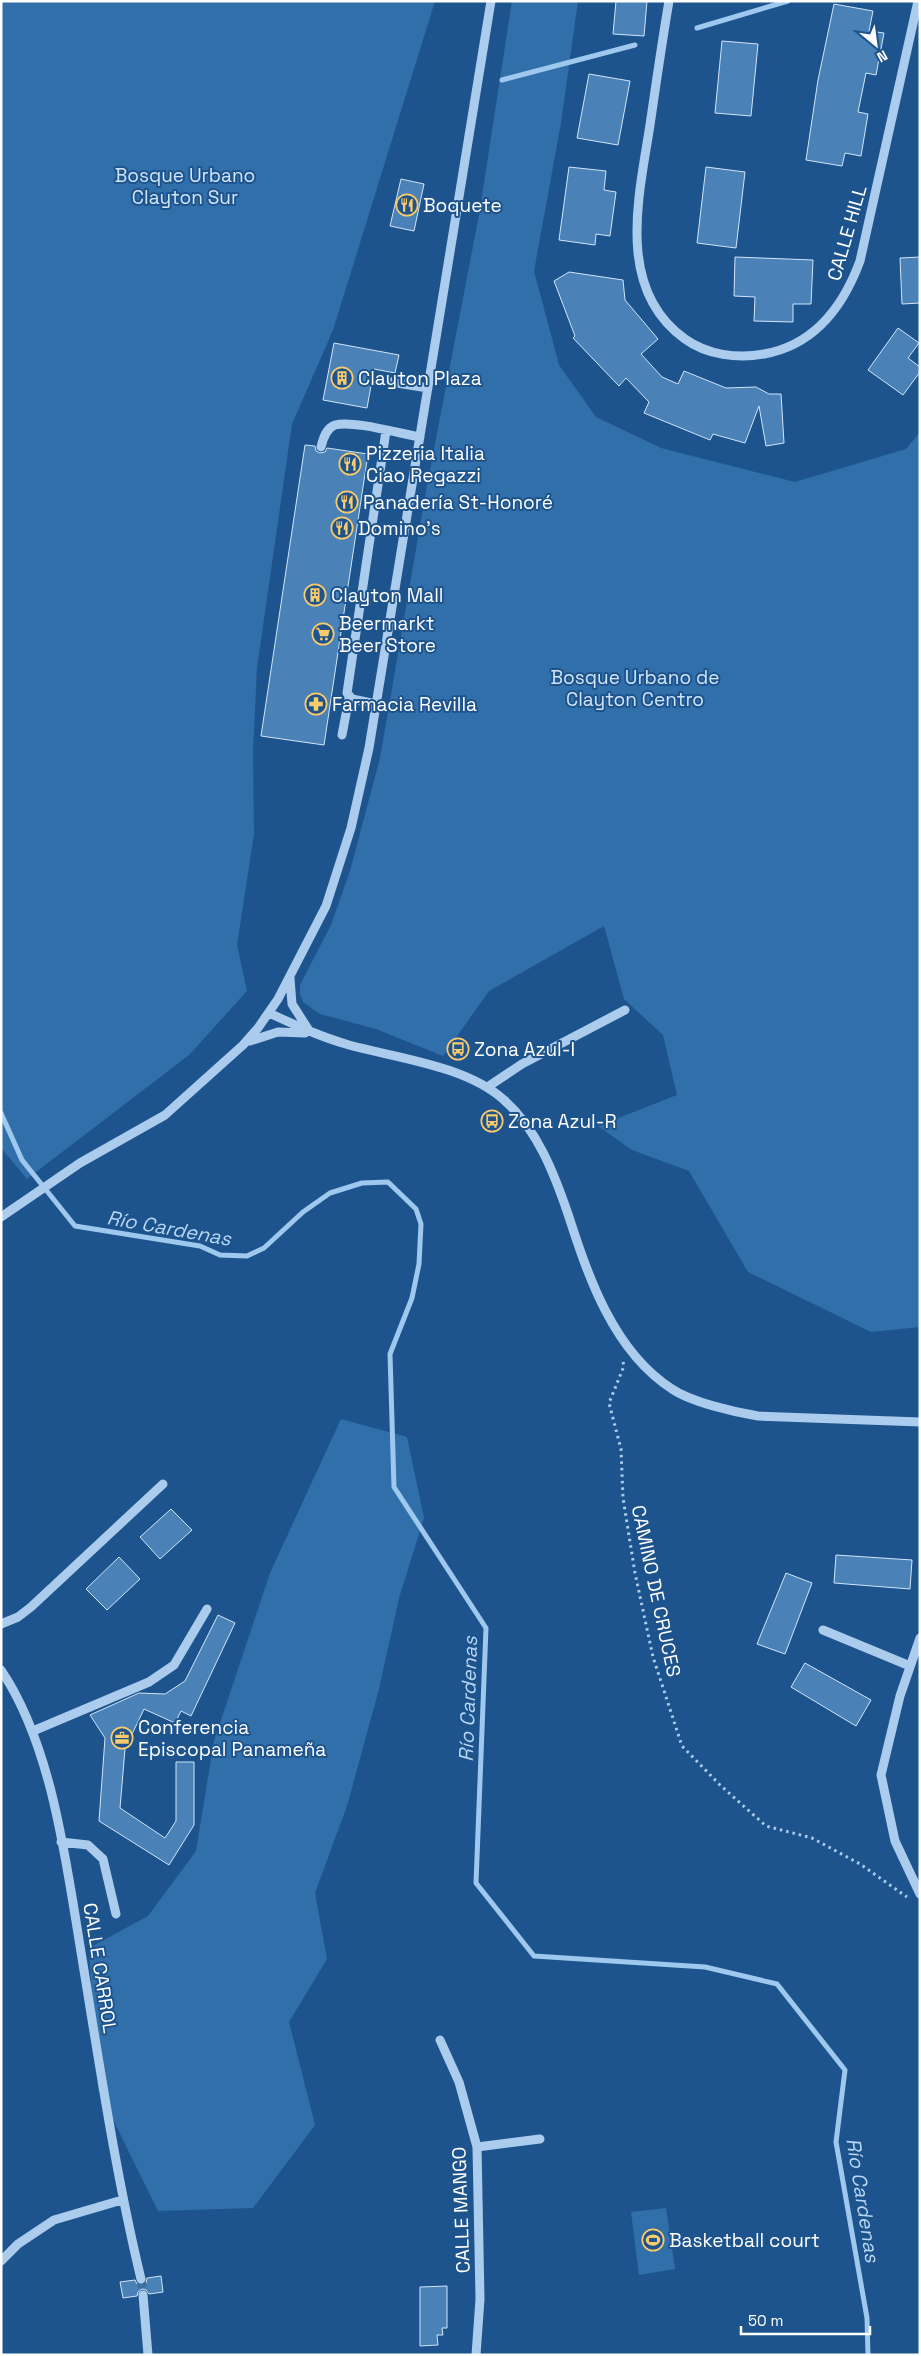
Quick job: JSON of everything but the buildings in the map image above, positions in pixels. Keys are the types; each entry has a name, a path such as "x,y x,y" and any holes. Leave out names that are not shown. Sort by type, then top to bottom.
{"street":[{"path":"1,1217 80,1163 165,1115 243,1045 269,1013 290,977 326,906 341,863 359,792 376,704 491,1"},
{"name":"CALLE HILL","path":"669,1 637,210 638,253 642,277 652,305 664,322 678,334 692,344 709,351 747,356 765,354 799,342 828,319 849,289 860,261 918,1"},
{"path":"378,380 428,388"},
{"path":"321,447 325,435 335,425 350,424 420,437"},
{"path":"342,735 349,698 347,693 386,431"},
{"path":"349,698 376,704"},
{"path":"290,977 292,1004 300,1020 312,1033"},
{"path":"489,1086 522,1064 625,1010"},
{"path":"269,1013 312,1033 351,1045 406,1058 489,1086 520,1116 532,1132 557,1181 595,1290 630,1350 654,1376 673,1390 733,1411 758,1416 920,1422"},
{"path":"243,1045 260,1036 278,1032 312,1033"},
{"path":"1,1624 18,1617 30,1607 163,1484"},
{"path":"33,1731 149,1682 163,1674 174,1665 207,1609"},
{"path":"824,1630 910,1666"},
{"path":"920,1638 895,1714 882,1775 895,1841 920,1894"},
{"name":"CALLE CARROL","path":"1,1670 17,1696 33,1731 45,1769 61,1842 122,2200 141,2279"},
{"path":"61,1842 88,1845 103,1859 116,1914"},
{"name":"CALLE MANGO","path":"440,2040 459,2082 477,2147 480,2299 476,2355"},
{"path":"477,2147 540,2139"},
{"path":"1,2261 18,2244 54,2220 122,2200"},
{"path":"143,2295 148,2355"}],"path":[{"name":"CAMINO DE CRUCES","path":"623,1358 624,1366 610,1403 621,1450 623,1498 635,1573 653,1657 682,1746 720,1785 766,1826 812,1838 860,1864 912,1900"}],"green space":[{"name":"Bosque Urbano Clayton Sur","path":"1,1 435,1 333,330 292,424 257,668 253,751 254,834 237,945 247,991 189,1055 27,1179 1,1148"},
{"name":"Bosque Urbano de Clayton Centro","path":"512,1 578,1 561,123 534,271 559,365 596,417 661,448 795,482 906,449 920,432 920,1327 871,1332 748,1272 689,1171 632,1150 598,1126 677,1095 663,1035 624,999 604,926 489,991 443,1056 376,1029 320,1014 303,1002 300,994 300,985 331,925 350,871 380,758 426,491 479,215"},
{"path":"341,1419 407,1437 424,1518 399,1598 379,1689 347,1806 315,1893 327,1959 289,2022 315,2125 253,2208 158,2211 98,2089 89,1948 148,1916 196,1851 214,1741 270,1573"},
{"name":"Basketball court","path":"666,2208 675,2269 639,2275 631,2212"}],"waterway":[{"path":"697,28 788,1"},
{"path":"502,80 635,45"},
{"name":"Río Cardenas","path":"1,1113 22,1160 75,1226 200,1246 220,1255 247,1256 264,1248 303,1212 330,1193 362,1183 388,1182 416,1209 421,1224 419,1264 412,1298 390,1354 394,1487 486,1628 476,1883 534,1956 705,1967 777,1984 845,2070 836,2142 867,2318 868,2355"}],"tunnel":[{"path":"141,2279 143,2295"}],"place":[{"name":"Boquete","path":"407,205"},
{"name":"Clayton Plaza","path":"342,378"},
{"name":"Pizzeria Italia Ciao Regazzi","path":"350,464"},
{"name":"Panadería St-Honoré","path":"347,502"},
{"name":"Domino's","path":"342,528"},
{"name":"Clayton Mall","path":"315,595"},
{"name":"Beermarkt Beer Store","path":"323,634"},
{"name":"Farmacia Revilla","path":"316,704"},
{"name":"Zona Azul-I","path":"458,1049"},
{"name":"Zona Azul-R","path":"492,1121"},
{"name":"Conferencia Episcopal Panameña","path":"122,1738"},
{"name":"Basketball court","path":"653,2240"}]}
